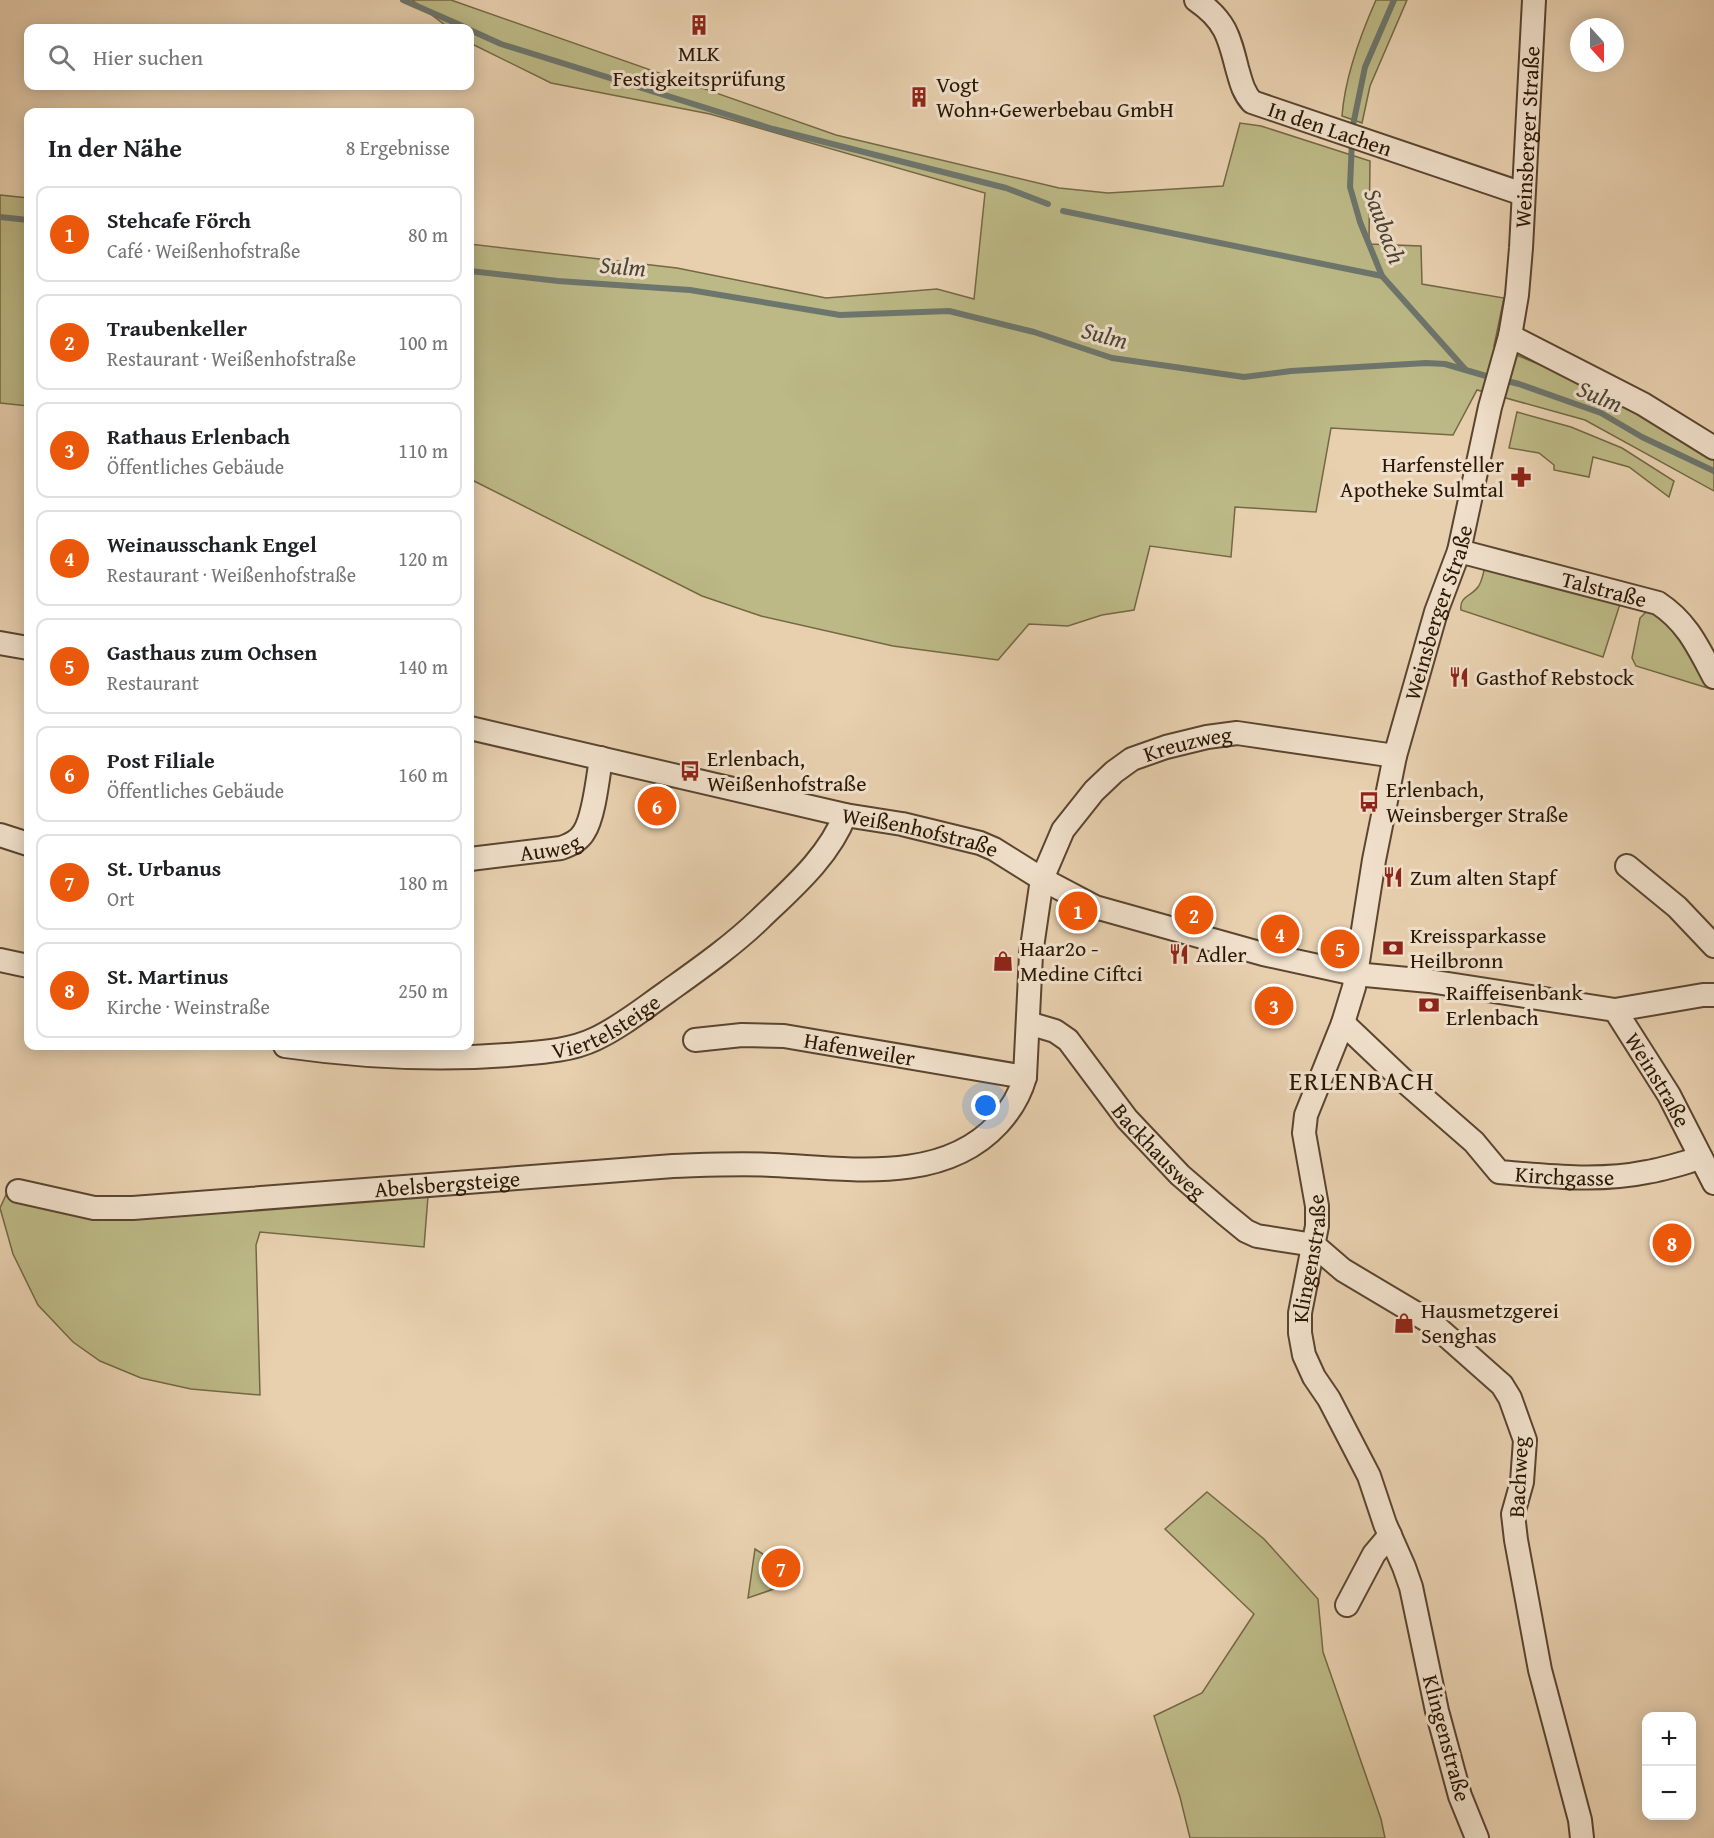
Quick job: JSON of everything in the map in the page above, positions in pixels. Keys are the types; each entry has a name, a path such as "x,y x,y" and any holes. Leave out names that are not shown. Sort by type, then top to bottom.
{"street":[{"name":"In den Lachen","path":"1196,0 1213,12 1224,28 1244,93 1252,102 1523,194"},
{"name":"Weinsberger Straße","path":"1355,974 1374,860 1395,756 1436,612 1459,551 1490,406 1508,345 1517,295 1534,0"},
{"path":"1508,345 1643,404 1714,448"},
{"name":"Talstraße","path":"1459,551 1658,603 1675,615 1691,634 1714,677"},
{"path":"0,643 24,647"},
{"name":"Weißenhofstraße","path":"474,729 697,782 845,815 902,824 980,843 1095,907 1263,954 1355,974 1429,981 1615,1010 1714,995"},
{"name":"Kreuzweg","path":"1042,879 1063,830 1094,791 1114,771 1132,759 1166,747 1207,737 1237,733 1395,756"},
{"name":"Auweg","path":"474,859 561,848 573,843 584,834 589,823 601,758"},
{"name":"Viertelsteige","path":"315,1050 482,1058 560,1049 595,1039 636,1014 742,936 795,886 830,845 845,815"},
{"path":"0,835 24,843"},
{"path":"1626,866 1677,907 1714,946"},
{"path":"1025,1077 1031,954 1042,879"},
{"path":"0,960 24,965"},
{"name":"Klingenstraße","path":"1355,974 1354,987 1343,1023 1306,1115 1304,1133 1317,1206 1317,1226 1300,1313 1300,1333 1304,1355 1314,1377 1329,1399 1369,1476 1411,1587 1437,1711 1460,1796 1477,1838"},
{"name":"Weinstraße","path":"1615,1010 1669,1095 1714,1184"},
{"name":"Backhausweg","path":"1028,1023 1055,1031 1068,1040 1127,1119 1180,1175 1246,1231 1271,1239 1314,1245"},
{"name":"Kirchgasse","path":"1343,1023 1403,1080 1474,1142 1499,1172 1565,1178 1646,1173 1701,1158"},
{"name":"Hafenweiler","path":"695,1040 742,1035 784,1036 1025,1077"},
{"name":"Abelsbergsteige","path":"18,1191 94,1208 133,1208 673,1166 755,1164 880,1169 921,1165 953,1156 988,1135 1021,1093 1025,1077"},
{"name":"Bachweg","path":"1314,1245 1343,1270 1440,1329 1502,1385 1513,1404 1525,1440 1522,1482 1513,1514 1516,1540 1540,1670 1580,1820 1582,1838"},
{"path":"1347,1605 1374,1554 1390,1535"}],"shaded area":[{"path":"412,0 451,0 836,135 1059,188 1108,193 1223,186 1240,123 1261,126 1370,161 1369,244 1421,246 1422,284 1504,298 1494,346 1592,386 1714,455 1714,491 1585,420 1477,390 1453,435 1331,428 1316,512 1235,507 1231,557 1150,546 1134,610 1102,615 1068,626 1029,624 998,660 893,646 761,616 702,596 474,481 474,244 677,268 826,298 937,289 974,299 985,193 710,114 551,83 474,45 474,24 444,24"},
{"path":"1376,0 1407,0 1370,86 1362,123 1342,116 1346,86 1354,56"},
{"path":"0,195 24,198 24,406 0,403"},
{"path":"1517,412 1571,427 1622,448 1674,481 1669,497 1629,467 1593,457 1589,477 1554,470 1554,465 1539,453 1509,448"},
{"path":"1485,567 1620,604 1603,657 1461,610 1464,599 1479,585"},
{"path":"1649,609 1688,639 1711,689 1636,666 1632,658 1640,618"},
{"path":"6,1195 71,1213 428,1196 424,1247 260,1232 256,1245 260,1395 191,1389 141,1378 100,1361 73,1342 38,1305 13,1254 0,1208"},
{"path":"1207,1492 1264,1539 1318,1599 1323,1652 1381,1819 1385,1838 1190,1838 1180,1797 1154,1716 1202,1693 1254,1614 1165,1529"},
{"path":"755,1549 791,1572 793,1578 788,1584 748,1598"}],"waterway":[{"path":"403,0 458,24"},
{"name":"Saubach","path":"1352,130 1365,67 1394,0"},
{"path":"474,32 501,44 773,129 1006,188 1048,204"},
{"name":"Saubach","path":"1352,140 1350,187 1360,222 1382,276 1465,369"},
{"path":"1063,211 1382,276"},
{"name":"Sulm","path":"0,217 24,220"},
{"name":"Sulm","path":"474,271 558,281 690,290 840,315 949,311 1034,332 1112,358 1244,377 1291,371 1426,363 1445,364 1493,378"},
{"name":"Sulm","path":"1503,380 1601,413 1642,437 1714,471"}],"place":[{"name":"MLK Festigkeitsprüfung","path":"699,25"},
{"name":"Vogt Wohn+Gewerbebau GmbH","path":"919,97"},
{"name":"Harfensteller Apotheke Sulmtal","path":"1521,477"},
{"name":"Gasthof Rebstock","path":"1459,677"},
{"name":"Erlenbach, Weißenhofstraße","path":"690,771"},
{"name":"Erlenbach, Weinsberger Straße","path":"1369,802"},
{"name":"Post Filiale","path":"657,806"},
{"name":"Zum alten Stapf","path":"1393,877"},
{"name":"Stehcafe Förch","path":"1078,911"},
{"name":"Traubenkeller","path":"1194,915"},
{"name":"Weinausschank Engel","path":"1280,934"},
{"name":"Kreissparkasse Heilbronn","path":"1393,948"},
{"name":"Gasthaus zum Ochsen","path":"1340,949"},
{"name":"Adler","path":"1179,954"},
{"name":"Haar2o - Medine Ciftci","path":"1003,961"},
{"name":"Raiffeisenbank Erlenbach","path":"1429,1005"},
{"name":"Rathaus Erlenbach","path":"1274,1006"},
{"name":"St. Martinus","path":"1672,1243"},
{"name":"Hausmetzgerei Senghas","path":"1404,1323"},
{"name":"St. Urbanus","path":"781,1568"}],"district":[{"name":"ERLENBACH","path":"1362,1080"}]}
